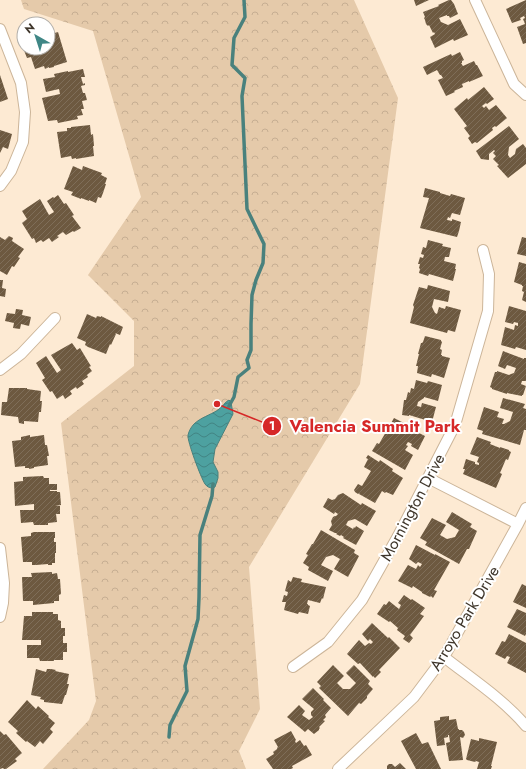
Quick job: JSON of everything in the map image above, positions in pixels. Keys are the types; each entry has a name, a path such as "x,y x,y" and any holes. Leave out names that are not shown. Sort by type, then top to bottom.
{"street":[{"path":"475,0 514,84 526,95"},
{"path":"0,29 21,83 25,112 23,142 11,171 0,186"},
{"name":"Mornington Drive","path":"293,667 328,642 362,600 398,536 455,426 488,311 489,274 483,250"},
{"path":"0,370 21,354 55,318"},
{"path":"428,478 518,524"},
{"name":"Arroyo Park Drive","path":"338,769 414,696 444,657 526,508"},
{"path":"0,548 4,583 3,603 0,617"},
{"path":"444,657 502,702 517,715 526,726"}],"green space":[{"path":"21,0 354,0 398,98 360,384 249,567 260,709 239,751 246,769 43,769 89,720 96,701 61,423 134,366 134,321 88,275 141,197 93,31 56,19 56,16 46,16 24,9"}],"water":[{"path":"229,400 231,402 233,414 215,449 213,462 218,472 218,478 215,487 211,488 206,485 203,480 192,452 188,435 196,422 218,410"}],"building":[{"path":"414,0 429,0 416,6"},
{"path":"451,0 454,4 458,14 450,18 447,15 439,18 441,22 448,25 460,19 468,35 454,41 453,39 435,48 430,37 435,34 429,25 428,26 426,24 423,12 439,6 438,5"},
{"path":"526,0 526,43 523,44 517,27 525,24 523,19 525,18 524,16 520,18 521,20 512,23 506,9"},
{"path":"58,32 67,62 45,69 44,66 35,69 31,57 27,58 26,56 56,56 56,33"},
{"path":"460,52 464,60 461,63 463,66 474,61 483,76 462,84 463,87 446,96 438,80 443,78 441,75 437,70 427,75 423,67 451,54 452,56"},
{"path":"83,69 85,77 81,77 83,84 85,83 85,85 81,86 87,100 82,101 84,109 81,109 83,115 77,116 78,119 58,123 57,120 48,121 42,98 60,94 59,89 46,92 43,79 55,77 54,74"},
{"path":"0,75 8,99 0,102"},
{"path":"484,87 494,99 482,106 484,108 486,106 489,110 496,105 507,118 496,127 495,126 492,128 493,130 477,143 475,142 472,144 468,138 470,136 464,128 467,126 454,109"},
{"path":"90,125 91,135 93,134 94,156 76,159 72,159 71,156 61,158 57,132 67,131 67,128 71,127"},
{"path":"509,126 519,139 509,147 508,155 510,158 515,154 516,149 523,144 526,148 526,164 508,178 493,159 496,156 493,153 495,151 494,150 489,154 489,160 481,159 476,151"},
{"path":"0,130 12,134 8,149 3,147 0,153"},
{"path":"73,166 82,170 83,166 102,173 101,175 107,178 101,198 98,197 96,203 71,195 73,192 64,189"},
{"path":"425,188 450,196 451,194 465,198 460,215 452,213 450,218 448,217 447,220 452,221 452,219 461,222 457,237 420,228 429,198 423,197"},
{"path":"58,195 64,204 66,203 74,215 72,216 81,228 66,235 63,232 52,242 49,238 43,242 41,240 36,243 34,238 32,239 22,223 27,219 22,211 40,199 49,215 54,212 47,201"},
{"path":"9,236 13,238 12,241 24,249 18,257 20,258 14,267 12,266 7,275 0,271 0,237 5,240"},
{"path":"522,237 526,238 526,256 517,254"},
{"path":"428,240 451,248 449,257 445,257 444,261 456,264 453,281 429,274 428,276 419,273 420,264 418,264 420,257 423,258 424,255 421,254 423,247 426,248"},
{"path":"519,262 526,264 526,302 522,300 524,292 522,291 523,286 514,282"},
{"path":"0,280 3,280 2,288 6,289 5,297 0,296"},
{"path":"428,285 450,291 448,302 434,299 432,307 435,313 437,314 439,307 445,309 446,306 461,310 455,332 448,330 447,333 410,323 414,307 413,305 419,287 427,289"},
{"path":"509,306 526,311 526,350 501,345 505,327 514,330 515,325 518,326 518,323 514,322 513,324 505,322"},
{"path":"16,309 23,310 22,315 31,317 29,326 21,324 20,329 13,328 14,323 5,321 7,313 15,314"},
{"path":"87,314 96,318 97,316 101,316 123,327 120,335 115,333 116,334 106,354 88,347 85,345 86,342 77,338"},
{"path":"425,336 441,340 441,355 450,358 444,378 432,374 431,377 417,373 418,366 416,366 418,354"},
{"path":"72,343 77,350 80,348 91,366 89,367 92,371 87,375 88,377 82,381 84,384 77,389 76,387 70,391 72,394 65,399 63,395 57,399 42,380 45,378 36,363 46,356 57,373 61,370 51,355"},
{"path":"503,351 524,359 526,358 526,381 522,381 521,384 526,386 522,396 507,394 490,387 495,372 497,371 509,375 514,373 516,368 507,365 505,369 498,366"},
{"path":"416,380 427,383 428,381 442,385 438,401 424,397 418,402 417,406 421,407 422,403 436,407 432,422 409,415 402,415 404,400 406,400 408,392 410,393 411,388 414,389"},
{"path":"9,388 27,388 41,391 41,412 39,412 38,422 24,421 24,424 19,423 18,417 1,415 2,402 7,402"},
{"path":"503,398 525,404 523,408 526,409 526,430 524,430 520,445 482,434 483,431 477,429 484,407 499,412 497,417 504,419 502,424 510,421 513,412 500,408"},
{"path":"394,418 408,425 407,427 425,436 418,450 411,446 412,444 408,442 406,445 408,446 405,450 413,455 405,470 372,451 377,443 379,444"},
{"path":"30,435 30,437 44,435 45,445 47,445 49,456 47,456 48,465 29,469 25,468 25,466 15,467 12,441 21,440 21,437"},
{"path":"477,437 511,452 500,473 502,474 496,488 463,474 466,459 479,465 477,462 479,457 470,454"},
{"path":"368,455 379,462 380,460 393,469 392,471 403,478 393,495 382,491 375,503 359,494 360,493 358,494 354,490 358,484 362,486 371,471 364,467 368,459 366,458"},
{"path":"43,476 44,478 49,478 49,484 57,484 57,490 50,491 60,492 61,505 55,506 60,506 60,514 56,514 57,522 48,523 48,525 34,525 33,522 21,523 20,510 34,510 34,504 15,506 14,482 23,481 23,477"},
{"path":"343,493 361,505 362,503 376,511 367,526 355,519 348,521 346,525 353,529 356,526 364,531 356,545 343,538 344,537 341,535 340,536 329,530 332,525 331,521 333,517 338,514 335,512 334,514 323,507 328,498 332,500 335,499 338,495"},
{"path":"452,512 472,524 470,527 477,531 469,549 467,549 459,564 425,545 427,542 420,538 432,518 446,525 440,535 447,539 455,537 459,530 446,522"},
{"path":"321,530 355,550 354,553 359,556 348,577 334,569 340,559 333,555 326,557 321,565 333,571 328,581 308,570 309,567 303,563 308,555 306,554"},
{"path":"55,532 54,542 56,542 56,553 55,563 52,563 52,565 32,565 32,562 23,562 21,537 31,536 31,533"},
{"path":"416,545 450,562 434,590 437,591 433,598 422,593 413,586 412,588 398,581 408,565 416,569 418,565 420,567 422,564 418,562 416,564 409,559"},
{"path":"52,572 52,574 57,573 58,579 60,579 61,594 59,595 59,601 54,601 54,603 33,605 33,601 23,601 22,577 32,577 31,573"},
{"path":"293,577 302,579 301,582 326,587 323,599 322,598 320,603 308,600 307,604 310,606 308,614 299,612 298,614 284,610 286,602 282,602 284,595 287,596 288,592 285,591 288,580 291,582"},
{"path":"522,584 526,586 526,608 513,602"},
{"path":"404,595 425,608 420,614 424,616 410,635 413,638 409,643 403,639 405,636 397,630 398,628 390,621 389,622 377,614 384,604 386,605 389,601 399,609 401,605 398,603"},
{"path":"517,609 526,613 525,636 507,627"},
{"path":"32,612 53,612 53,614 58,614 58,620 61,621 61,628 65,628 63,643 67,643 67,652 63,652 63,660 40,661 39,658 27,658 27,645 41,645 41,640 22,640 24,616 32,616"},
{"path":"372,623 400,648 379,670 381,672 375,678 360,663 358,664 347,654 359,640 365,646 373,642 370,639 368,641 362,634"},
{"path":"509,634 526,643 526,673 507,663 510,657 507,656 505,659 495,654 502,641 505,642"},
{"path":"333,665 344,676 337,683 343,689 350,689 356,683 346,673 354,665 370,681 368,684 373,689 367,698 361,704 359,703 348,716 319,688 321,686 317,682"},
{"path":"36,669 46,672 47,669 51,669 69,674 67,684 69,684 62,704 44,702 44,700 40,699 41,697 31,695"},
{"path":"313,688 331,708 325,715 326,717 323,720 325,721 319,727 319,730 314,734 308,729 305,732 287,717 299,705 305,711 302,715 309,720 313,717 311,712 314,709 302,699"},
{"path":"27,700 36,709 38,706 55,723 50,729 53,732 43,744 40,741 35,747 27,741 26,742 16,733 18,731 8,722"},
{"path":"449,716 449,720 456,719 458,729 462,730 465,735 463,738 460,737 463,760 449,761 446,743 450,742 449,735 448,737 444,738 445,745 437,746 434,721 440,720 440,717"},
{"path":"0,731 4,735 6,734 22,753 15,759 17,761 6,769 0,769"},
{"path":"291,731 296,743 300,740 304,746 306,745 312,755 292,766 293,768 291,769 273,769 266,759 274,754 273,752 278,747 274,740"},
{"path":"416,733 422,744 428,742 441,769 416,769 401,741"},
{"path":"479,738 497,742 491,769 477,769 479,762 466,759 471,739 479,741"},
{"path":"400,763 406,769 387,769 389,764 392,764 395,767"}],"waterway":[{"path":"229,406 234,397 238,377 249,368 247,360 251,350 252,295 263,263 264,244 247,209 242,96 245,78 232,65 234,38 245,17 244,0"},
{"path":"169,737 170,725 187,691 185,666 198,619 200,535 212,496 213,484"}],"place":[{"name":"Valencia Summit Park","path":"217,404"}]}
